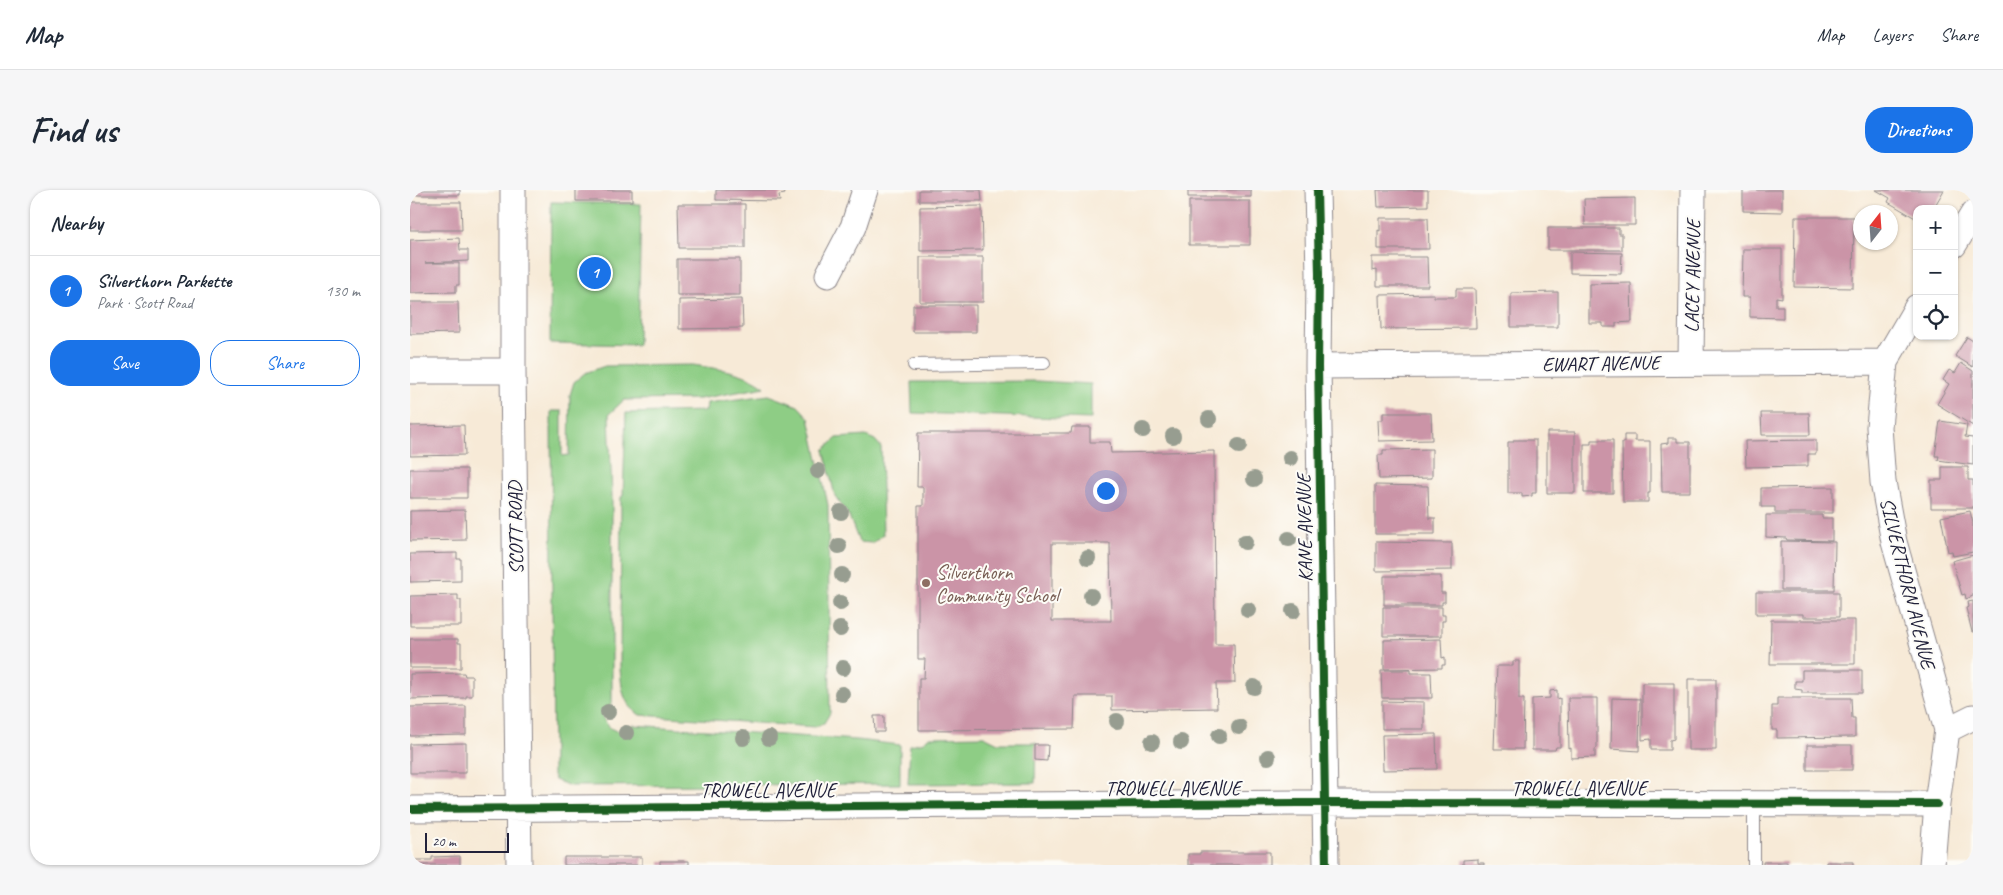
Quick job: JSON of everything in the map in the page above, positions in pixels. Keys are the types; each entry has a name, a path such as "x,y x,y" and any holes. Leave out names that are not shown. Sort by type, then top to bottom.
{"street":[{"name":"SCOTT ROAD","path":"513,190 513,371 519,865"},
{"path":"828,275 853,227 865,190"},
{"name":"KANE AVENUE","path":"1317,190 1323,755 1326,804 1326,865"},
{"name":"LACEY AVENUE","path":"1690,362 1693,190"},
{"path":"1958,238 1973,214"},
{"name":"SILVERTHORN AVENUE","path":"1913,314 1885,362 1879,427 1885,491 1894,542 1947,730 1937,804 1932,865"},
{"name":"EWART AVENUE","path":"1318,366 1885,362"},
{"path":"410,371 513,371"},
{"path":"1947,730 1973,717"},
{"name":"TROWELL AVENUE","path":"410,809 1326,804 1937,804"}],"lane":[{"path":"914,364 1044,363"},
{"path":"1754,805 1754,865"}],"green space":[{"path":"551,202 641,204 638,345 550,343"},
{"path":"693,365 740,374 765,387 699,399 624,400 609,414 612,497 612,703 602,716 611,728 618,731 628,729 633,725 857,740 900,745 900,784 570,786 555,780 553,775 551,411 562,411 562,456 569,455 570,395 574,382 585,373 605,366"},
{"path":"1036,381 1091,384 1091,419 912,413 911,382"},
{"path":"769,395 798,406 809,418 828,505 830,713 824,723 815,727 640,715 626,700 622,689 620,669 621,497 623,496 626,413 706,411 707,403"},
{"path":"866,436 875,440 881,447 883,535 872,543 859,542 849,516 835,496 824,450 837,438"},
{"path":"984,736 998,743 1036,743 1035,783 908,784 910,745 924,742 929,737"}],"building":[{"path":"410,190 460,190 460,195 410,195"},
{"path":"576,190 632,190 632,201 576,201"},
{"path":"716,190 784,190 785,194 779,195 780,201 716,200"},
{"path":"919,190 981,190 982,201 919,201"},
{"path":"1188,190 1251,190 1251,197 1188,197"},
{"path":"1377,190 1428,190 1428,206 1378,207"},
{"path":"1743,190 1782,190 1782,212 1743,211"},
{"path":"1876,190 1944,190 1935,205 1913,205 1913,217 1898,208 1898,205 1888,202 1890,198"},
{"path":"1635,198 1635,225 1585,225 1584,199"},
{"path":"1189,201 1250,201 1250,245 1189,245"},
{"path":"410,202 461,202 462,230 410,230"},
{"path":"678,204 745,204 745,248 679,248"},
{"path":"982,206 983,250 920,251 920,207"},
{"path":"1795,217 1853,217 1853,288 1794,287"},
{"path":"1380,218 1428,218 1429,249 1378,249"},
{"path":"1548,228 1619,228 1619,234 1622,234 1622,250 1548,250"},
{"path":"459,238 460,250 468,250 468,261 425,263 459,263 459,285 456,285 456,292 410,293 410,240"},
{"path":"1743,249 1782,249 1782,298 1776,297 1776,306 1783,306 1783,318 1750,317 1750,297 1742,297"},
{"path":"1570,252 1622,253 1621,274 1570,273"},
{"path":"920,257 983,257 983,302 920,302"},
{"path":"1372,257 1427,257 1428,286 1377,286 1377,270 1372,271"},
{"path":"677,259 740,259 740,295 677,295"},
{"path":"1631,283 1632,322 1616,323 1616,327 1603,327 1603,323 1589,323 1589,284"},
{"path":"1456,289 1475,289 1476,328 1381,329 1380,295 1434,294 1434,297 1456,297"},
{"path":"1558,292 1558,327 1511,327 1511,293"},
{"path":"742,299 743,328 679,329 679,300"},
{"path":"410,302 458,302 459,333 410,334"},
{"path":"913,305 976,305 976,332 913,332"},
{"path":"1967,337 1973,341 1973,367 1955,356"},
{"path":"1961,363 1973,371 1973,426 1937,404 1949,384 1943,380 1949,370 1955,373"},
{"path":"1383,413 1431,413 1432,440 1379,441 1378,420 1383,420"},
{"path":"1761,413 1809,413 1810,435 1762,435"},
{"path":"1940,421 1967,425 1965,437 1973,438 1973,465 1938,460 1939,456 1935,456"},
{"path":"464,425 465,455 410,456 410,426"},
{"path":"1072,427 1090,427 1090,442 1110,442 1111,453 1214,451 1215,644 1234,644 1235,683 1216,683 1217,708 1112,710 1112,696 1075,696 1074,729 919,730 919,678 924,678 925,659 918,659 918,506 923,506 923,487 917,487 918,433 1071,433","holes":["1052,543 1110,543 1111,621 1052,621"]},
{"path":"1547,432 1575,432 1575,493 1547,493"},
{"path":"1624,435 1635,435 1635,441 1650,441 1650,493 1648,493 1648,502 1623,502 1622,443 1624,443"},
{"path":"1668,438 1677,438 1677,442 1690,442 1690,492 1662,492 1661,444 1668,443"},
{"path":"1514,440 1536,440 1536,493 1532,493 1532,496 1522,497 1522,493 1508,493 1508,442 1514,442"},
{"path":"1591,440 1613,440 1613,493 1584,493 1584,444 1591,444"},
{"path":"1816,440 1816,454 1808,454 1808,466 1746,467 1745,441"},
{"path":"1432,449 1432,478 1379,479 1378,455 1383,455 1383,450"},
{"path":"1942,467 1968,467 1968,480 1973,480 1973,508 1931,508 1931,480 1942,480"},
{"path":"410,469 467,469 467,498 410,498"},
{"path":"1375,485 1428,486 1429,518 1435,518 1435,534 1375,534"},
{"path":"1833,487 1833,513 1775,513 1775,507 1761,507 1761,488"},
{"path":"465,510 466,540 410,541 410,511"},
{"path":"1970,511 1973,523 1973,552 1953,556 1952,551 1948,552 1941,517"},
{"path":"1766,515 1822,515 1822,518 1832,518 1832,541 1787,540 1786,538 1766,537"},
{"path":"1781,541 1835,542 1834,590 1781,590"},
{"path":"1376,542 1452,543 1452,570 1376,571"},
{"path":"457,553 457,559 461,559 461,581 410,582 410,554"},
{"path":"1973,555 1973,596 1966,599 1965,594 1962,595 1952,561"},
{"path":"1384,576 1441,576 1441,593 1445,593 1445,602 1442,602 1442,605 1384,605"},
{"path":"1756,592 1839,592 1839,617 1803,617 1803,614 1756,614"},
{"path":"458,595 458,600 461,600 461,626 410,626 410,596"},
{"path":"1973,601 1972,632 1966,608 1969,607 1968,602"},
{"path":"1383,607 1442,607 1442,615 1445,615 1445,621 1442,621 1442,636 1383,636"},
{"path":"1771,620 1855,620 1855,664 1770,664"},
{"path":"410,639 458,639 458,643 461,643 461,668 410,668"},
{"path":"1441,639 1442,658 1445,657 1445,665 1442,665 1442,668 1384,669 1384,640"},
{"path":"1513,661 1519,661 1519,699 1524,699 1523,749 1494,749 1497,666 1513,666"},
{"path":"1381,670 1411,670 1411,673 1431,673 1432,698 1382,698"},
{"path":"1802,670 1862,670 1862,693 1802,693 1802,690 1795,689 1795,681 1802,681"},
{"path":"464,673 465,676 472,676 472,696 466,696 466,698 410,699 410,674"},
{"path":"1688,679 1716,679 1716,750 1688,750"},
{"path":"1642,683 1674,683 1674,739 1670,740 1670,750 1651,750 1651,739 1642,740"},
{"path":"1557,690 1557,699 1560,698 1560,747 1556,747 1555,750 1532,750 1532,699 1550,698 1550,691"},
{"path":"1568,698 1597,698 1597,748 1595,749 1595,757 1571,758 1571,748 1569,749"},
{"path":"1612,698 1640,699 1639,751 1611,749"},
{"path":"1777,698 1851,698 1852,718 1855,718 1855,737 1777,738 1777,730 1772,730 1772,706 1777,706"},
{"path":"1382,701 1424,702 1424,729 1382,729"},
{"path":"466,706 466,735 410,736 410,707"},
{"path":"874,716 884,716 884,732 875,732"},
{"path":"1436,734 1437,769 1383,770 1382,735"},
{"path":"466,743 466,773 410,773 410,744"},
{"path":"1035,745 1048,745 1047,761 1035,760"},
{"path":"1807,745 1852,745 1852,770 1807,770"},
{"path":"1200,852 1270,852 1270,865 1188,865 1188,854 1200,854"},
{"path":"460,856 460,865 410,865 410,860 432,860 432,857"},
{"path":"564,857 642,857 642,865 564,865"},
{"path":"1478,859 1478,863 1484,863 1484,865 1463,865 1463,860"},
{"path":"660,861 689,861 689,865 660,865"},
{"path":"1763,862 1787,862 1787,865 1763,865"},
{"path":"1826,862 1853,862 1853,865 1826,865"}],"cycle path":[{"path":"1317,190 1326,865"},
{"path":"410,809 1298,803 1937,804"}],"place":[{"name":"Silverthorn Parkette","path":"595,273"},
{"name":"Silverthorn Community School","path":"926,583"}]}
